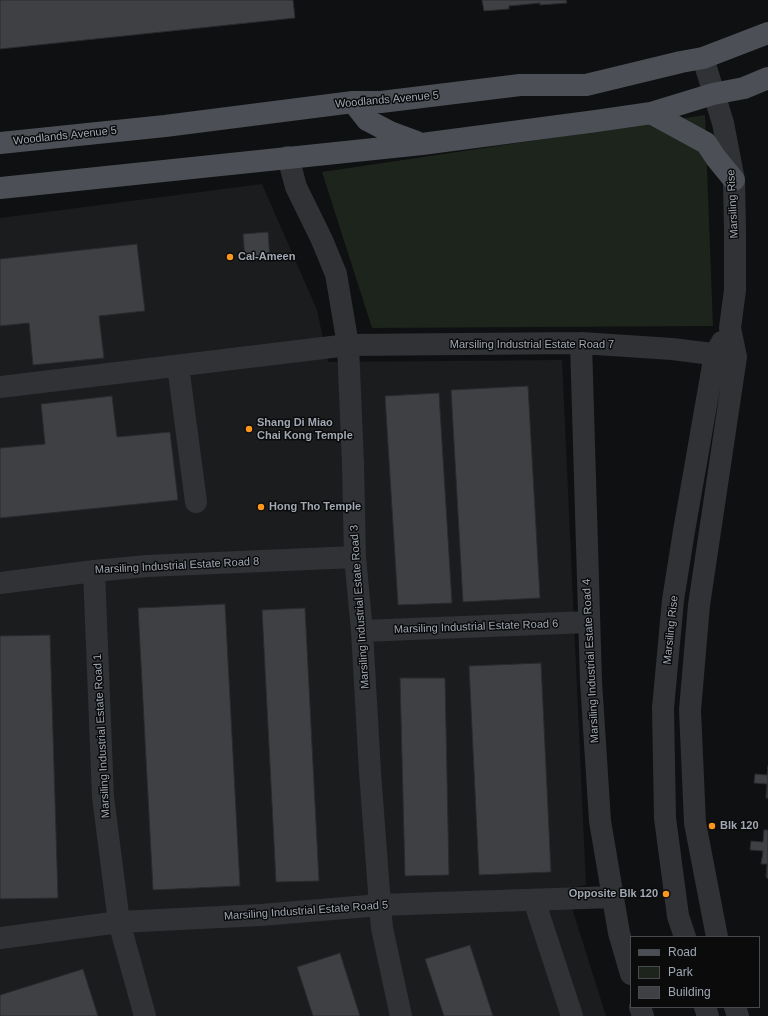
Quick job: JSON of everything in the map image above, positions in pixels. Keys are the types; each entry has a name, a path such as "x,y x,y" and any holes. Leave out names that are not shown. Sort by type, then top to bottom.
{"main road":[{"name":"Woodlands Avenue 5","path":"0,143 165,126 353,102 381,102 520,85 586,85 680,62 703,58 768,33"},
{"path":"0,188 422,144 651,113 713,94 744,88 768,78"},
{"path":"353,102 367,120 390,132 422,144"},
{"path":"651,113 706,143 734,180"}],"street":[{"name":"Marsiling Rise","path":"684,936 678,916 665,818 663,708 673,600 725,355 735,290 734,180 723,123 703,58"},
{"name":"Marsiling Industrial Estate Road 3","path":"288,157 296,187 322,240 336,274 348,345 354,464 355,557 362,632 370,772 380,905 382,928 401,1016"},
{"name":"Marsiling Industrial Estate Road 7","path":"0,387 348,345 581,343 672,348 725,355"},
{"name":"Marsiling Industrial Estate Road 4","path":"581,343 589,622 600,821 620,933 630,970"},
{"name":"Marsiling Rise","path":"717,936 695,823 690,710 699,605 725,355"},
{"path":"178,366 196,502"},
{"name":"Marsiling Industrial Estate Road 8","path":"0,583 147,566 355,557"},
{"name":"Marsiling Industrial Estate Road 1","path":"94,571 103,797 119,922 145,1016"},
{"name":"Marsiling Industrial Estate Road 6","path":"362,632 589,622"},
{"name":"Marsiling Industrial Estate Road 5","path":"0,938 119,922 261,915 380,905 613,897"},
{"path":"534,900 572,1016"}],"shaded area":[{"path":"262,184 317,310 328,362 562,360 586,885 566,889 606,1016 0,1016 0,218"}],"green space":[{"path":"705,115 713,326 372,328 322,172"}],"building":[{"path":"0,0 293,0 295,18 0,49"},
{"path":"482,0 566,0 567,3 540,5 540,3 509,6 509,9 484,11"},
{"path":"268,232 270,259 245,260 243,234"},
{"path":"137,244 145,311 99,316 104,358 33,365 29,323 0,326 0,259"},
{"path":"528,386 540,598 463,602 451,390"},
{"path":"439,393 452,603 398,605 385,396"},
{"path":"112,396 117,437 170,432 178,500 0,518 0,448 45,444 41,404"},
{"path":"225,604 240,886 153,890 138,608"},
{"path":"305,608 319,881 276,882 262,610"},
{"path":"50,635 58,898 0,899 0,636"},
{"path":"541,663 551,872 479,875 469,666"},
{"path":"400,678 445,678 449,875 405,876"},
{"path":"768,766 768,798 766,798 767,784 754,783 755,774 767,775"},
{"path":"764,830 768,830 768,879 766,877 767,864 761,864 763,851 750,850 751,841 763,842"},
{"path":"470,945 493,1016 444,1016 425,959"},
{"path":"340,953 360,1016 313,1016 297,967"},
{"path":"83,969 98,1016 0,1016 0,995"}],"place":[{"name":"Cal-Ameen","path":"230,257"},
{"name":"Shang Di Miao Chai Kong Temple","path":"249,429"},
{"name":"Hong Tho Temple","path":"261,507"},
{"name":"Blk 120","path":"712,826"},
{"name":"Opposite Blk 120","path":"666,894"}]}
